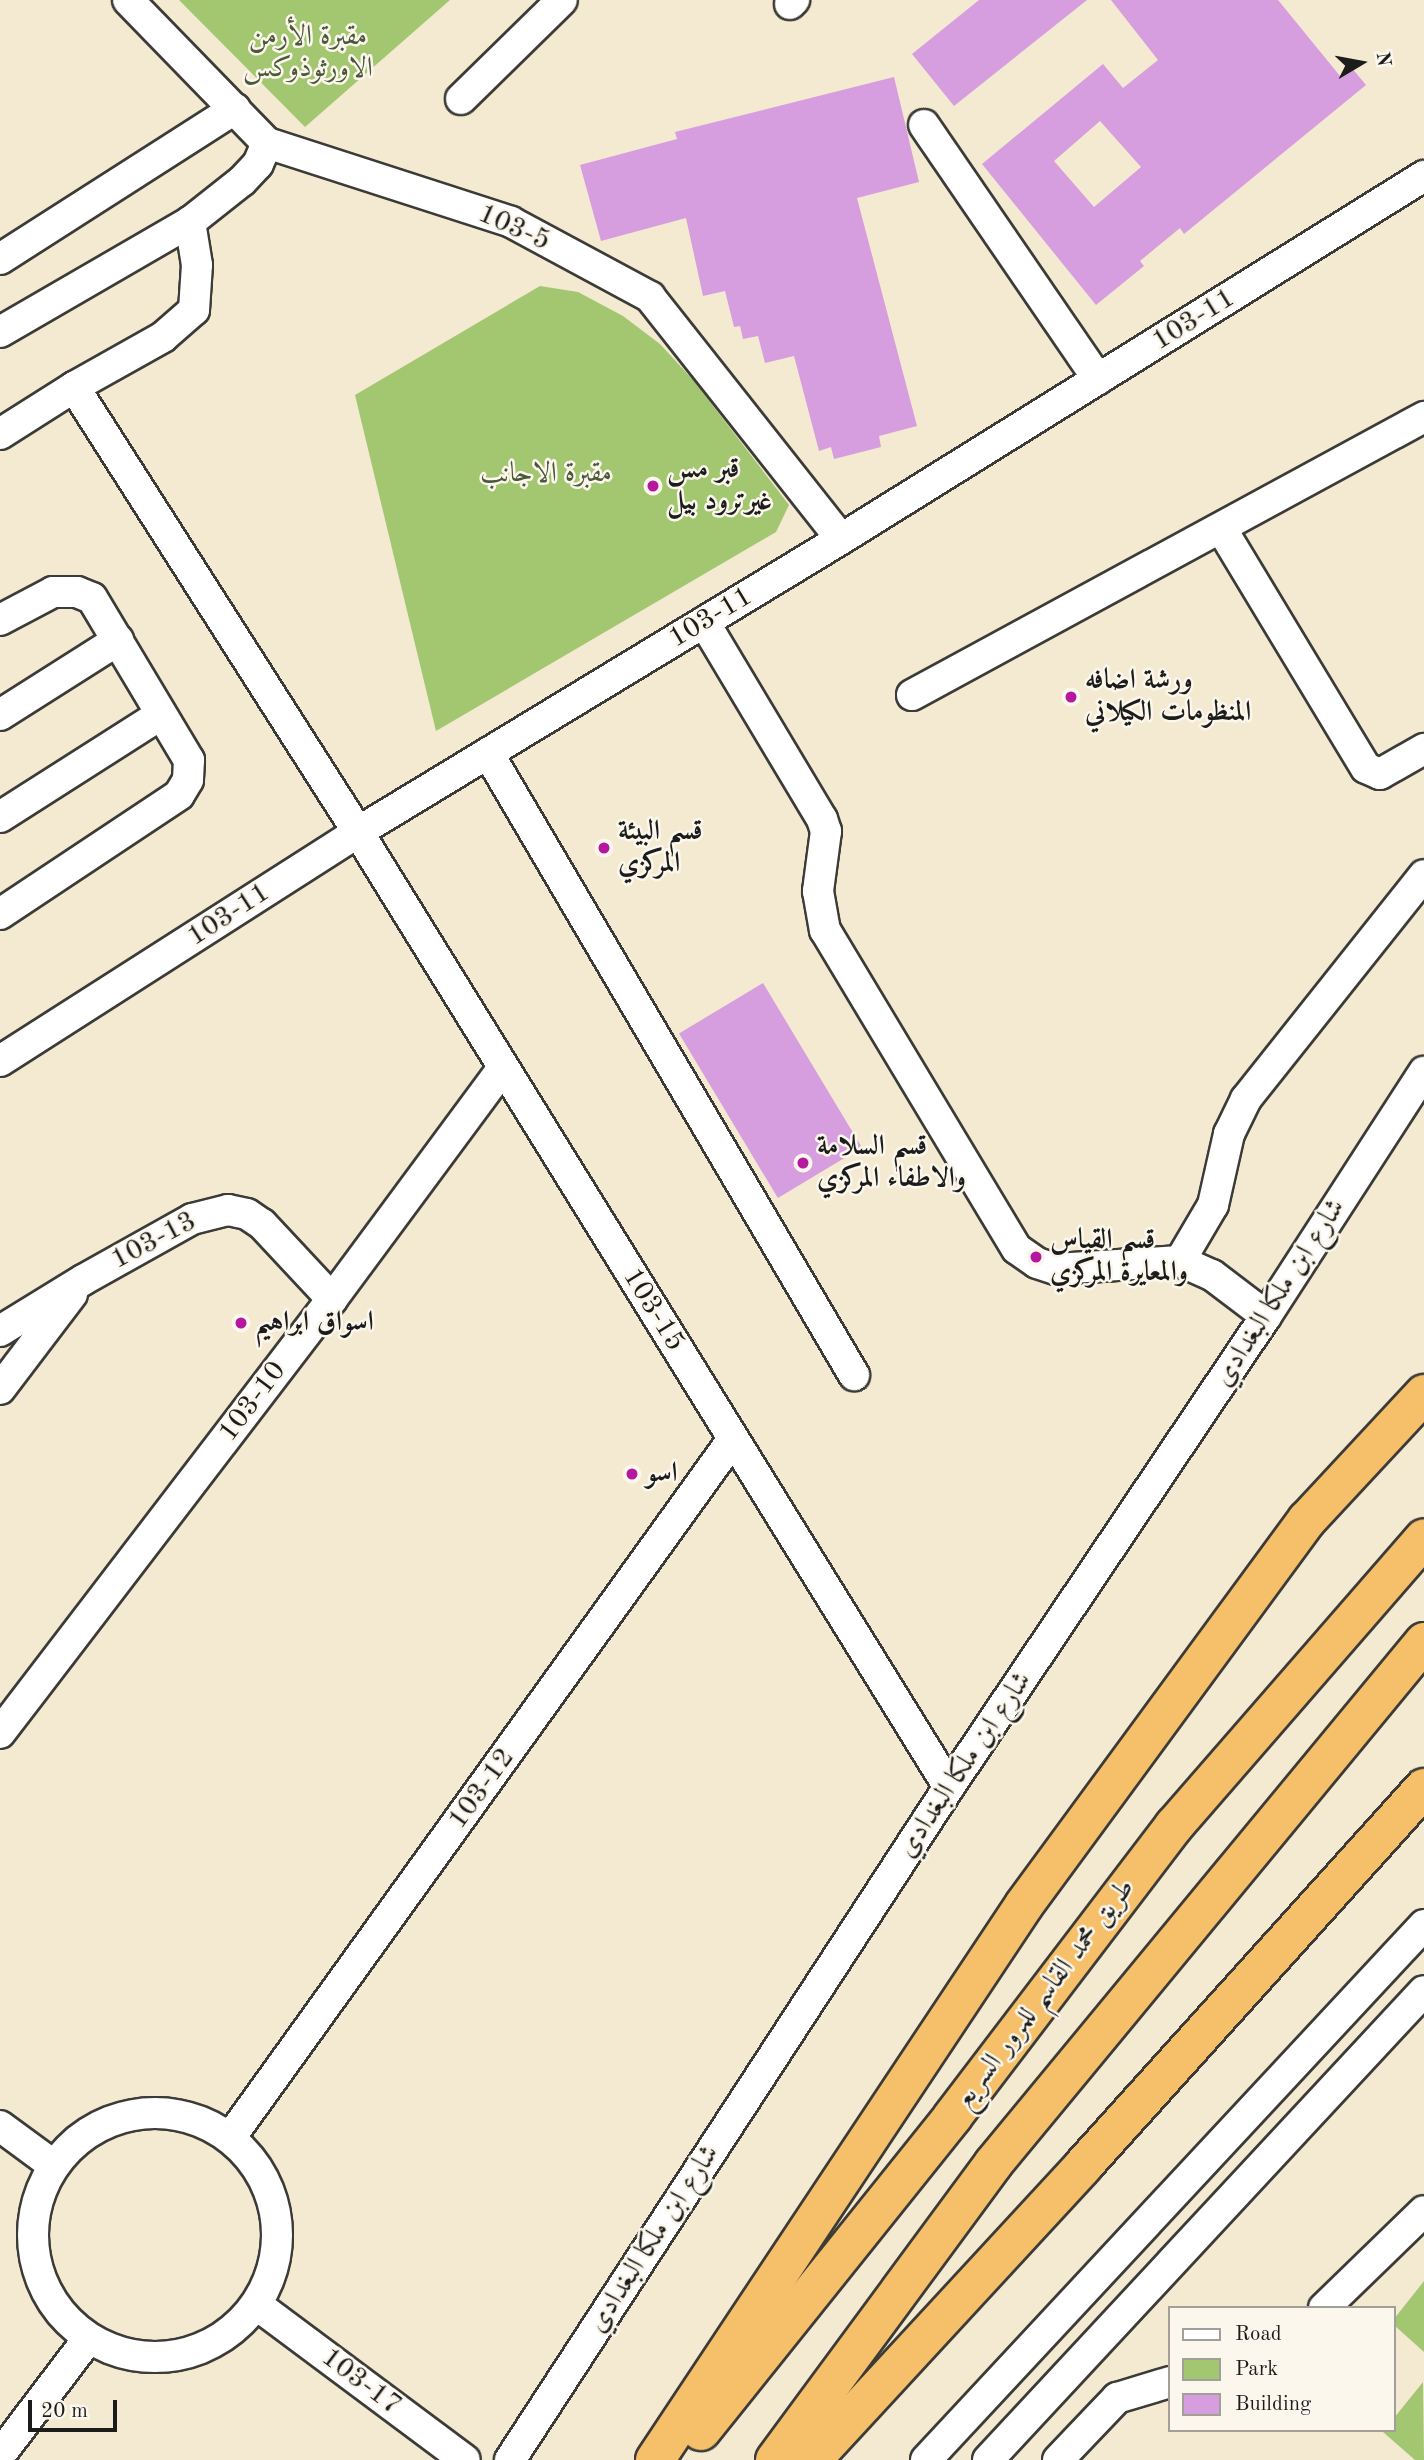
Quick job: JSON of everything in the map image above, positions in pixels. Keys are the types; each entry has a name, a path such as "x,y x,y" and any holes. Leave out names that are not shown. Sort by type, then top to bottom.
{"highway":[{"path":"654,2460 1024,1905 1307,1520 1424,1394"},
{"name":"طريق محمد القاسم للمرور السريع","path":"677,2460 953,2116 1174,1826 1424,1538"},
{"path":"775,2460 993,2164 1229,1874 1424,1642"},
{"path":"812,2460 1083,2166 1424,1788"}],"street":[{"name":"103-5","path":"128,0 267,143 511,222 650,297 841,539"},
{"path":"461,99 562,0"},
{"path":"0,259 234,109"},
{"path":"924,125 1098,379"},
{"path":"0,332 190,222 242,181 258,164 267,143"},
{"name":"103-11","path":"0,1061 358,832 841,539 1424,176"},
{"path":"0,434 74,387 163,337 194,310 197,265 190,222"},
{"name":"103-15","path":"74,387 358,832 949,1787"},
{"path":"912,695 1424,417"},
{"path":"1221,528 1366,768 1380,774 1424,749"},
{"path":"0,620 53,592 77,592 92,598 160,715 190,760 188,780 179,795 0,914"},
{"path":"704,622 822,819 825,831 818,891 825,930 1017,1249 1037,1264 1056,1269 1180,1261 1212,1275 1266,1315"},
{"path":"0,715 118,640"},
{"path":"0,817 160,715"},
{"path":"488,753 854,1376"},
{"path":"1180,1261 1213,1205 1229,1134 1246,1099 1424,875"},
{"name":"103-10","path":"0,1733 332,1299 503,1068"},
{"name":"شارع ابن ملكا البغدادي","path":"510,2460 949,1787 1266,1315 1424,1072"},
{"name":"103-13","path":"0,1331 83,1280 192,1219 228,1210 247,1214 262,1224 332,1299"},
{"path":"0,1389 83,1280"},
{"name":"103-12","path":"230,2138 733,1439"},
{"path":"926,2460 1424,1925"},
{"path":"988,2460 1424,1991"},
{"path":"136,2113 186,2116 230,2138 261,2173 276,2216 275,2262 257,2305 223,2338 179,2357 132,2357 88,2339 53,2304 34,2259 34,2210 53,2165 89,2130 136,2113"},
{"path":"0,2126 53,2165"},
{"path":"1326,2306 1424,2211"},
{"name":"103-17","path":"257,2305 465,2460"},
{"path":"0,2455 88,2339"},
{"path":"1058,2460 1117,2398 1168,2383"}],"green space":[{"name":"مقبرة الأرمن الاورثوذوكس","path":"179,0 450,0 305,127"},
{"name":"مقبرة الاجانب","path":"540,286 578,292 623,316 660,344 694,381 789,505 776,532 436,731 355,395"},
{"path":"1424,2281 1424,2352 1396,2327 1396,2316"},
{"path":"1423,2382 1424,2460 1415,2460 1383,2432 1396,2432 1396,2416"}],"building":[{"path":"979,0 1087,0 954,106 912,54"},
{"path":"1111,0 1278,0 1340,76 1351,67 1366,85 1184,234 1180,228 1140,261 1144,266 1096,305 982,164 1103,64 1123,88 1158,60","holes":["1100,121 1141,167 1094,207 1054,161"]},
{"path":"894,77 919,182 857,198 917,426 879,436 881,447 834,459 831,447 819,451 794,356 765,363 758,336 743,339 740,326 734,327 725,291 703,296 686,218 601,241 580,165 677,139 675,132"},
{"path":"763,983 862,1148 778,1198 679,1033"}],"place":[{"name":"قبر مس غيرترود بيل","path":"653,486"},
{"name":"ورشة اضافه المنظومات الكيلاني","path":"1071,697"},
{"name":"قسم البيئة المركزي","path":"604,848"},
{"name":"قسم السلامة والاطفاء المركزي","path":"803,1163"},
{"name":"قسم القياس والمعايرة المركزي","path":"1036,1257"},
{"name":"اسواق ابراهيم","path":"241,1323"},
{"name":"اسو","path":"632,1474"}]}
